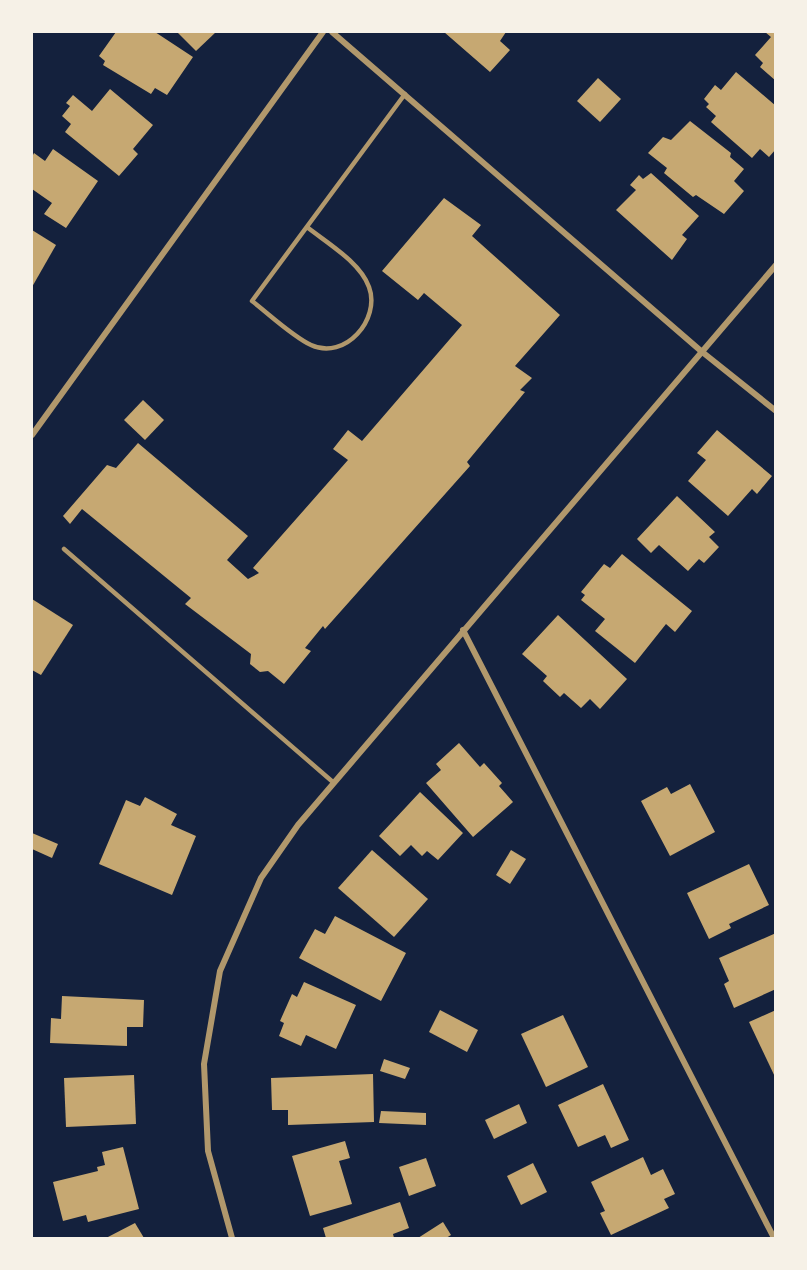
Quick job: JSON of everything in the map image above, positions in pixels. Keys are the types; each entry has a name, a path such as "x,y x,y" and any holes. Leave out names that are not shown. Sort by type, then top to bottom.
{"street":[{"path":"32,435 323,32"},
{"path":"332,32 701,351 776,411"},
{"path":"232,1239 208,1151 204,1064 220,971 261,878 298,825 776,266"},
{"path":"463,630 774,1239"}],"lane":[{"path":"307,227 360,272 370,289 370,315 362,330 343,345 328,348 312,345 252,301 405,94"},
{"path":"64,549 334,783"}],"building":[{"path":"116,32 155,32 193,57 167,95 155,88 151,94 103,65 105,61 99,56"},
{"path":"177,32 216,32 196,51"},
{"path":"444,32 506,32 500,41 510,50 490,72"},
{"path":"765,32 776,32 776,81 760,67 763,63 755,55 771,37"},
{"path":"736,72 776,106 776,149 769,157 760,149 752,158 711,122 716,116 706,107 709,104 704,99 715,85 721,90"},
{"path":"598,78 621,99 600,122 577,101"},
{"path":"110,89 153,125 133,149 138,154 119,176 65,132 71,124 62,116 70,106 66,103 73,95 92,111"},
{"path":"690,121 731,153 730,157 744,169 734,181 744,191 724,214 696,195 693,197 664,173 667,168 648,153 663,137 671,140"},
{"path":"53,149 98,181 66,228 44,214 52,203 32,189 34,153 45,161"},
{"path":"651,173 699,216 682,235 687,239 672,260 616,210 636,190 630,185 639,175 643,179"},
{"path":"444,198 481,225 472,236 560,315 515,366 532,378 520,390 525,392 467,462 470,466 325,629 323,626 305,648 311,651 284,684 268,671 260,672 250,664 251,654 185,604 191,598 82,509 70,524 63,516 107,465 116,468 138,443 248,536 227,560 248,579 259,573 253,568 348,460 333,449 348,430 362,441 462,325 424,293 418,300 382,271"},
{"path":"32,230 56,245 32,287"},
{"path":"143,400 164,420 145,440 124,420"},
{"path":"717,430 772,476 757,494 752,489 728,516 688,481 706,460 697,453"},
{"path":"677,496 715,532 709,537 719,547 704,563 699,559 688,571 659,545 651,553 637,539"},
{"path":"622,554 692,611 675,632 666,624 635,663 595,631 605,619 581,600 585,595 581,592 604,564 610,568"},
{"path":"32,599 73,625 41,675 32,670"},
{"path":"558,615 627,679 600,709 590,699 581,708 564,693 560,697 543,681 547,676 522,654"},
{"path":"459,743 480,767 484,763 502,783 499,786 513,802 473,837 426,783 441,770 436,764"},
{"path":"690,784 715,832 670,856 641,801 667,787 671,794"},
{"path":"420,792 463,833 438,860 427,851 422,856 411,845 400,856 379,836"},
{"path":"145,797 177,814 171,825 196,836 172,895 99,864 126,800 140,806"},
{"path":"32,833 58,844 52,858 32,849"},
{"path":"372,850 428,899 394,937 338,888"},
{"path":"511,850 526,859 510,884 496,875"},
{"path":"749,864 769,905 729,924 731,928 709,939 687,893"},
{"path":"335,916 406,953 381,1001 299,958 315,929 325,934"},
{"path":"776,933 776,989 734,1008 724,984 729,981 719,958"},
{"path":"304,982 356,1005 336,1049 306,1035 301,1046 279,1036 284,1023 280,1021 292,994 297,997"},
{"path":"62,996 144,1000 143,1027 127,1027 127,1046 50,1043 51,1018 61,1019"},
{"path":"440,1010 478,1030 467,1052 429,1032"},
{"path":"776,1010 776,1079 749,1022"},
{"path":"563,1015 588,1067 546,1087 521,1034"},
{"path":"384,1059 410,1068 405,1079 380,1071"},
{"path":"373,1074 374,1122 288,1125 288,1110 272,1110 271,1078"},
{"path":"134,1075 136,1124 66,1127 64,1078"},
{"path":"603,1084 629,1140 611,1148 605,1135 578,1147 558,1105"},
{"path":"519,1104 527,1123 494,1139 485,1120"},
{"path":"381,1111 426,1113 426,1125 379,1123"},
{"path":"345,1141 350,1158 339,1161 352,1204 310,1216 292,1156"},
{"path":"123,1147 139,1209 88,1222 86,1215 63,1221 53,1182 98,1171 97,1167 105,1165 102,1152"},
{"path":"643,1157 651,1175 663,1169 675,1194 664,1199 669,1208 611,1235 600,1213 605,1211 591,1182"},
{"path":"426,1158 436,1186 409,1196 399,1167"},
{"path":"533,1163 547,1192 521,1205 507,1176"},
{"path":"400,1202 409,1228 393,1234 394,1238 326,1238 323,1228"},
{"path":"443,1222 451,1235 446,1238 418,1238"},
{"path":"135,1223 144,1238 106,1238"}]}
